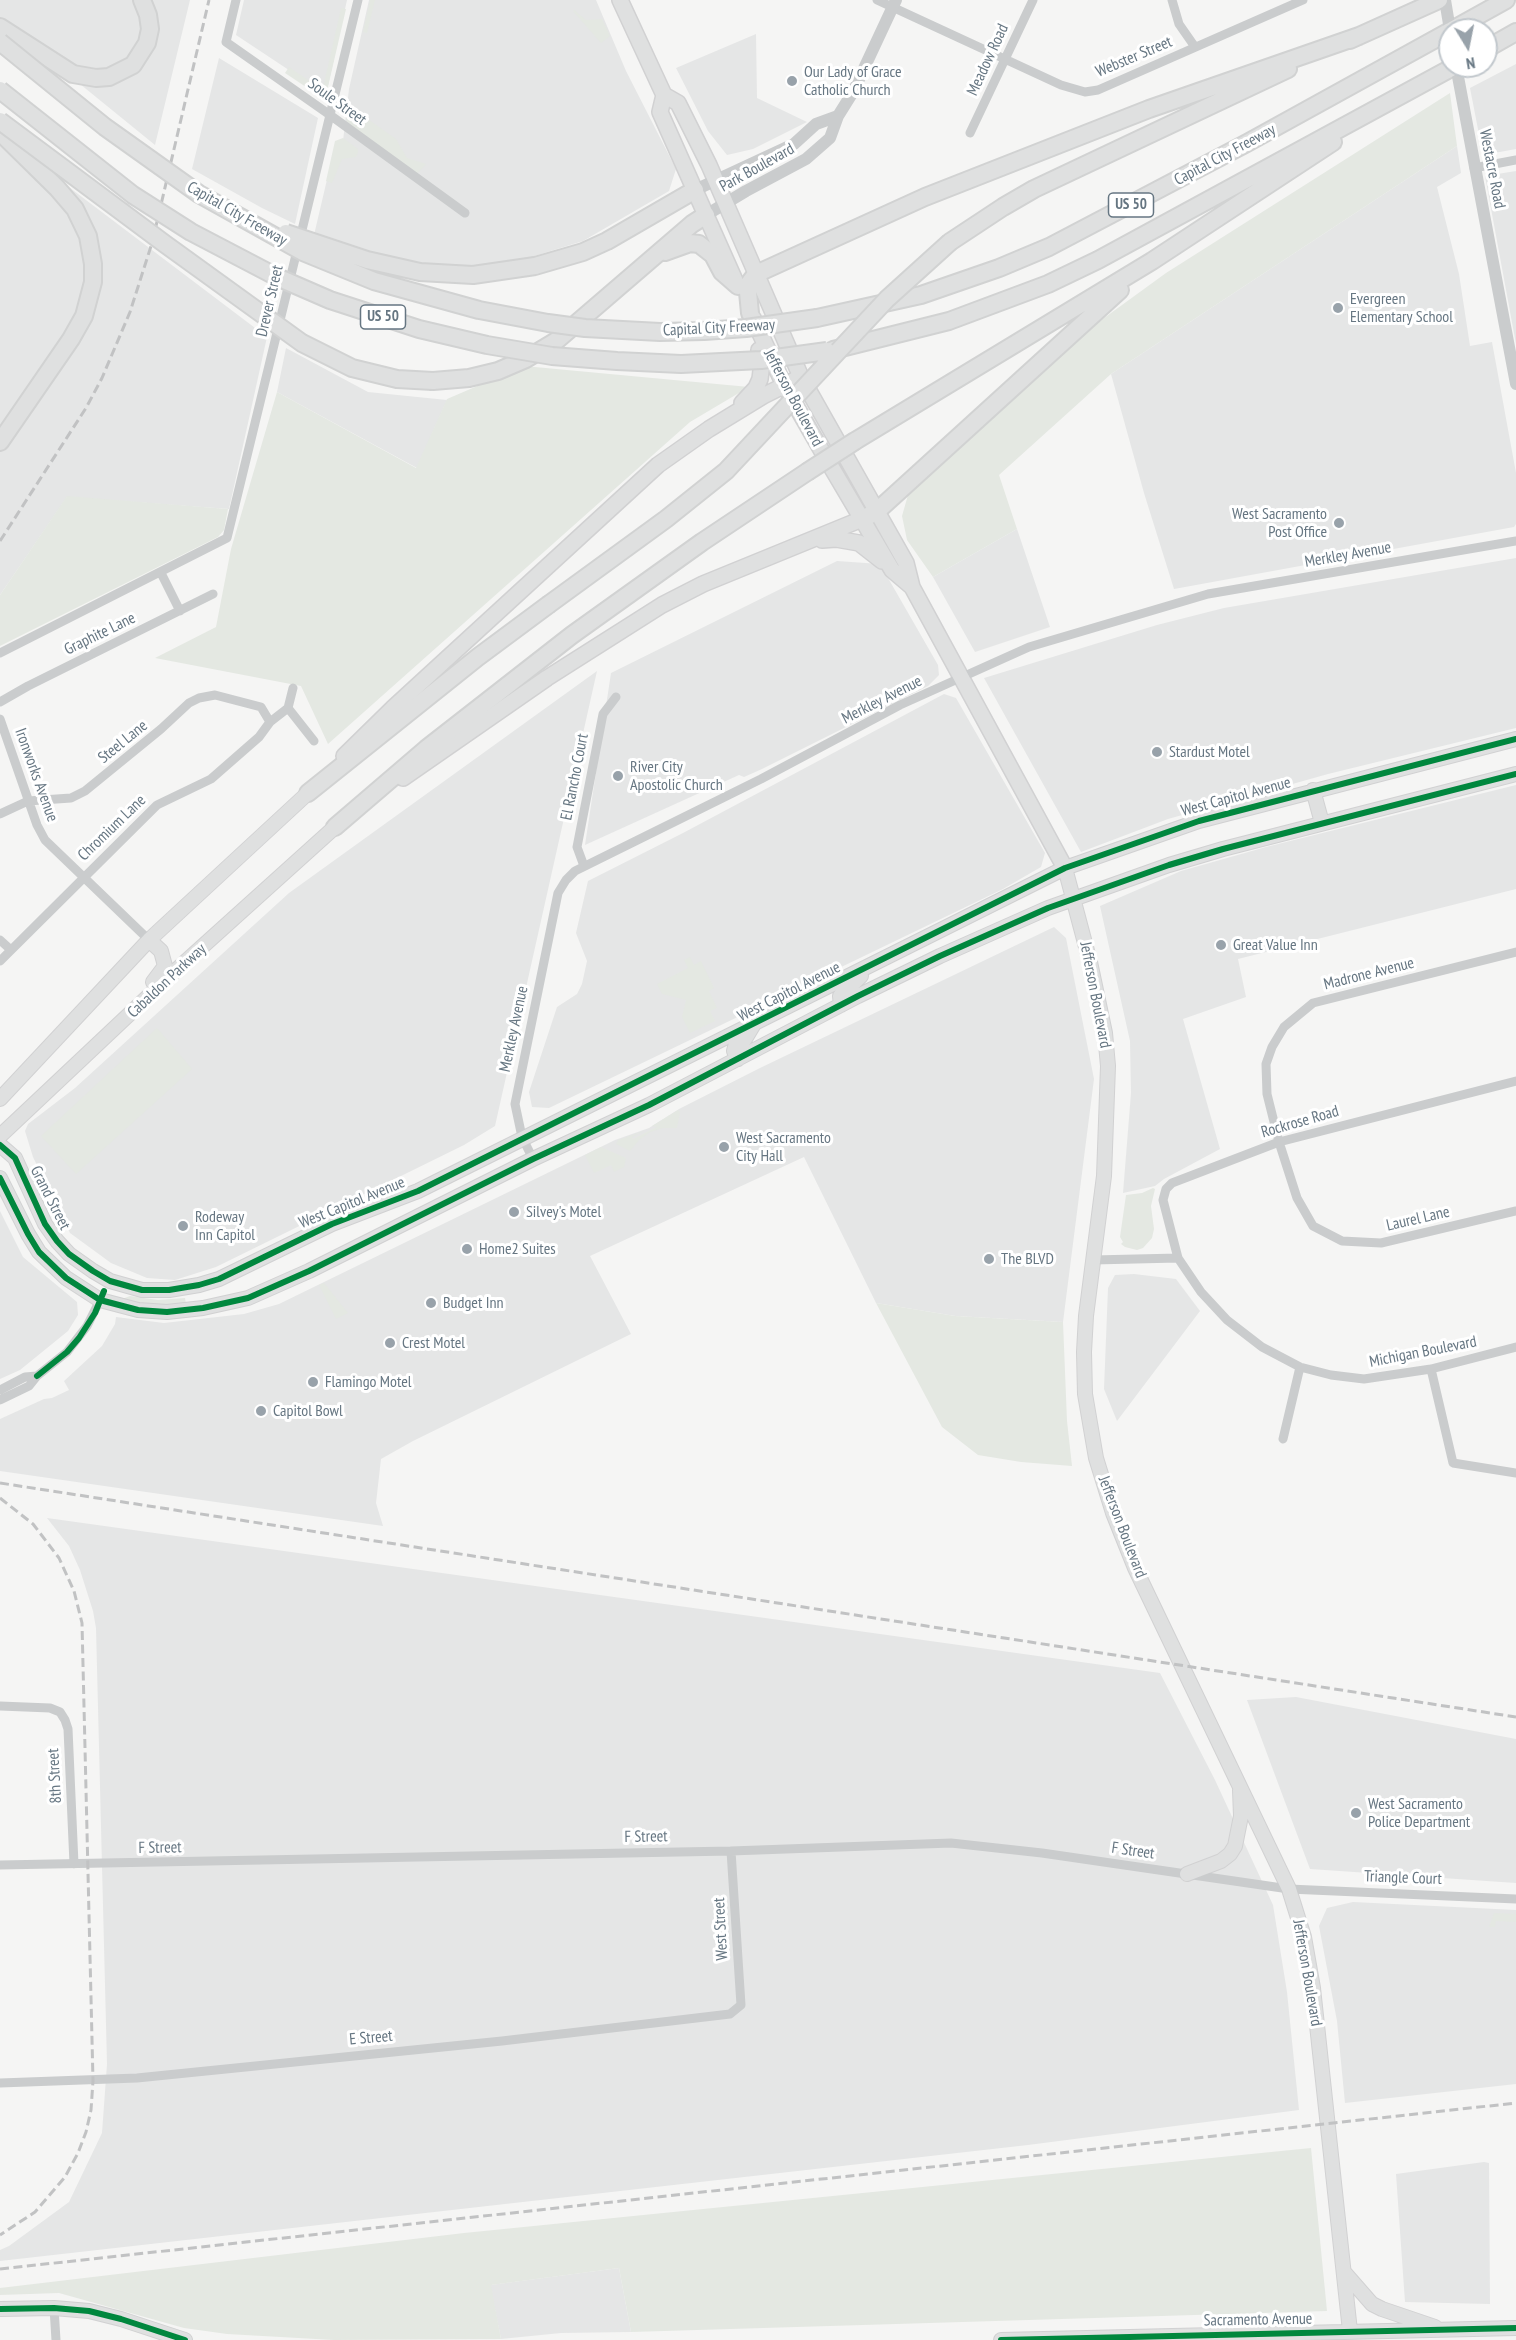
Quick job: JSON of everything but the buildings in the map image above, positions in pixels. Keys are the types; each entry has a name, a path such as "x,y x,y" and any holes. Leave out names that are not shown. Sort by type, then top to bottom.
{"highway":[{"path":"0,27 73,74 96,78 109,77 133,65 147,44 150,29 142,0"},
{"path":"308,793 469,665 666,519 726,471 887,299 950,242 1034,189 1439,0"},
{"name":"Capital City Freeway","path":"1473,18 1506,0"},
{"path":"1498,42 1516,32"},
{"path":"750,313 748,292 750,282 756,274 925,197 1253,71 1359,36"},
{"name":"Capital City Freeway","path":"0,42 149,160 235,215 303,252 374,281 450,303 548,323 621,330 704,331 746,328 817,318 921,295 999,268 1049,247 1247,143 1438,38"},
{"name":"Capital City Freeway","path":"0,90 133,195 191,232 330,300 419,329 498,347 552,356 681,364 749,361 827,351 949,321 1048,284 1098,260 1438,75"},
{"path":"335,828 426,749 572,635 692,549 855,441 1152,261 1432,78"},
{"path":"0,121 302,343 352,368 397,379 433,381 469,378 498,371 526,360 556,341 692,224 706,215"},
{"path":"0,132 75,209 88,236 93,264 93,282 84,316 71,339 0,442"},
{"path":"235,215 366,260 420,272 473,275 535,266 574,255 607,240 695,190"},
{"path":"651,259 680,246 690,243 699,244 713,255 722,272 738,286"},
{"path":"869,515 1152,261"}],"main road":[{"name":"Jefferson Boulevard","path":"622,1 664,95 678,103 716,180 801,377 869,515 892,570 912,587"},
{"name":"Jefferson Boulevard","path":"664,95 660,112 784,385 869,515 906,563 912,587 1065,868 1105,1033 1108,1066 1107,1143 1084,1352 1085,1394 1096,1458 1113,1513 1135,1568 1289,1889 1304,1937 1313,1988 1351,2336"},
{"path":"709,429 718,418 742,403 756,388 762,371 758,347 759,333"},
{"path":"0,1099 149,940 308,793 393,708 630,489 682,447 709,429 801,377"},
{"path":"335,828 479,724 662,605 682,594 869,515"},
{"path":"793,548 823,540 848,540 868,548 892,570"},
{"name":"West Capitol Avenue","path":"110,1281 134,1289 169,1290 219,1279 332,1224 418,1191 522,1137 1065,868 1193,822 1516,739"},
{"path":"0,1178 39,1251 66,1278 100,1300 138,1310 167,1312 203,1308 248,1298 309,1271 649,1105 946,953 1048,908 1181,861 1516,774"},
{"path":"1313,790 1322,824"},
{"name":"Cabaldon Parkway","path":"0,1136 173,973 335,828"},
{"path":"115,1029 124,1009 160,976 165,966 161,951 149,940"},
{"path":"841,1005 840,996 874,964"},
{"path":"738,1059 734,1051 735,1047 745,1039 754,1024"},
{"name":"Grand Street","path":"0,1145 15,1158 45,1224 57,1241 74,1258 110,1281"},
{"path":"1187,1874 1221,1861 1230,1854 1235,1846 1241,1816 1239,1782"},
{"path":"1344,2272 1372,2304 1442,2330"},
{"path":"0,2309 54,2308 105,2314 185,2340"},
{"name":"Sacramento Avenue","path":"1001,2340 1351,2336 1516,2328"}],"street":[{"name":"Soule Street","path":"236,0 226,42 465,213"},
{"name":"Drever Street","path":"161,573 227,538 358,0"},
{"name":"Webster Street","path":"877,0 894,4 1005,60 1061,85 1085,92 1098,90 1303,0"},
{"name":"Meadow Road","path":"970,133 1033,0"},
{"path":"1172,0 1179,24 1195,47"},
{"path":"1445,0 1449,18"},
{"name":"Park Boulevard","path":"706,215 746,191 792,168 817,152 830,138 838,116 853,92 894,4"},
{"name":"Westacre Road","path":"1458,78 1516,384"},
{"name":"Park Boulevard","path":"695,190 794,144 816,124 838,116"},
{"path":"1474,168 1516,160"},
{"name":"Merkley Avenue","path":"533,1160 522,1137 515,1104 558,893 570,875 584,866 761,779 900,705 1029,647 1208,594 1516,541"},
{"path":"0,653 161,573 180,611"},
{"name":"Graphite Lane","path":"0,702 213,594"},
{"path":"293,688 288,708 314,741"},
{"name":"Steel Lane","path":"0,814 28,801 70,798 85,791 199,698 214,695 261,707 270,722"},
{"name":"El Rancho Court","path":"584,866 577,847 579,836 603,714 616,697"},
{"name":"Chromium Lane","path":"0,961 157,804 211,779 258,737 270,722 288,708"},
{"name":"Ironworks Avenue","path":"0,719 3,740 45,840 149,940"},
{"path":"0,940 11,950"},
{"name":"Madrone Avenue","path":"1279,1142 1267,1094 1266,1064 1272,1047 1284,1027 1297,1014 1313,1003 1516,952"},
{"name":"Rockrose Road","path":"1178,1258 1163,1200 1166,1189 1183,1178 1279,1142 1516,1081"},
{"name":"Laurel Lane","path":"1279,1142 1297,1198 1313,1226 1342,1241 1381,1243 1516,1211"},
{"path":"1093,1260 1178,1258"},
{"name":"Michigan Boulevard","path":"1178,1258 1201,1292 1227,1320 1262,1347 1300,1367 1331,1375 1364,1379 1431,1369 1516,1347"},
{"path":"0,1400 29,1386 79,1338 95,1313 110,1281"},
{"path":"1283,1439 1300,1367"},
{"path":"1431,1369 1452,1463 1516,1473"},
{"path":"0,1390 25,1377 37,1376"},
{"name":"8th Street","path":"0,1706 50,1708 60,1712 65,1720 68,1730 74,1864"},
{"name":"F Street","path":"0,1865 731,1851 951,1843 1042,1853 1289,1889"},
{"name":"West Street","path":"731,1851 741,2005"},
{"name":"Triangle Court","path":"1289,1889 1516,1899"},
{"name":"E Street","path":"0,2083 120,2079 502,2041 730,2014 741,2005"},
{"path":"54,2308 56,2340"}],"shaded area":[{"path":"0,0 190,0 155,145 0,19"},
{"path":"244,0 347,0 327,90 319,90 236,35"},
{"path":"369,0 596,0 626,71 676,169 669,191 583,241 515,262 440,268 392,258 314,235 333,154 343,141 349,89"},
{"path":"370,0 375,0 367,33 363,32"},
{"path":"341,8 346,9 327,91 323,88"},
{"path":"574,10 586,20 602,19 610,36 601,43"},
{"path":"756,34 757,98 807,122 753,149 727,155 708,131 676,68"},
{"path":"219,58 318,118 295,224 192,169"},
{"path":"1516,64 1516,149 1483,155 1470,88 1489,78 1498,78 1498,73"},
{"path":"289,67 320,88 318,95 285,73"},
{"path":"1450,93 1457,146 1111,374 999,475 1017,529 933,577 907,540 902,516 908,495 1089,329 1166,273"},
{"path":"348,105 396,139 407,158 426,164 417,174 404,166 347,122 344,107 347,108"},
{"path":"0,135 267,337 229,509 67,497 0,595"},
{"path":"343,138 358,149 358,152 356,157 342,159 332,183 326,181 335,141"},
{"name":"Evergreen Elementary School","path":"1457,146 1461,173 1437,187 1459,274 1470,346 1492,342 1516,473 1516,524 1514,527 1174,589 1111,374"},
{"path":"1516,171 1516,344 1485,176"},
{"path":"286,348 368,392 447,400 417,468 277,392"},
{"path":"524,366 749,387 690,422 328,744 301,686 155,658 216,627 231,549 277,392 416,468 447,399"},
{"path":"67,496 228,509 224,530 218,537 0,646 0,595"},
{"path":"1017,529 1050,627 975,652 933,577"},
{"path":"1516,558 1516,728 1328,774 1168,819 1081,852 984,678 1157,625 1224,608"},
{"path":"837,561 880,564 938,665 939,675 928,686 762,769 744,777 739,775 585,845 611,673"},
{"path":"597,671 495,1126 464,1145 216,1267 175,1280 147,1278 111,1263 70,1233 33,1157 25,1131 28,1124 75,1088 289,893"},
{"path":"944,694 956,698 1045,853 1041,867 1003,889 549,1108 532,1107 529,1092 557,1007 577,994 582,984 587,961 576,933 588,881"},
{"path":"1516,785 1516,889 1238,959 1246,997 1183,1019 1220,1149 1155,1186 1123,1193 1131,1093 1130,1041 1100,906 1181,871 1266,847"},
{"path":"1054,927 1066,938 1094,1079 1063,1322 955,1316 876,1303 804,1157 590,1256 631,1334 381,1459 376,1503 383,1526 0,1471 0,1419 69,1390 64,1381 102,1346 115,1324 116,1317 164,1323 244,1314 279,1304 615,1140 649,1128 679,1109 760,1068"},
{"path":"690,957 694,965 701,961 714,988 709,991 717,1008 710,1011 715,1021 690,1033 682,1017 686,1000 662,994 657,984 688,968 684,960"},
{"path":"157,1028 192,1069 76,1174 41,1136"},
{"path":"678,1110 680,1112 677,1128 663,1128 650,1132 630,1151 616,1144 618,1140 644,1131 632,1137 633,1139 657,1127 652,1126"},
{"path":"601,1147 626,1158 624,1167 614,1172 611,1165 594,1173 585,1155"},
{"path":"1155,1189 1151,1206 1154,1229 1152,1238 1143,1248 1137,1250 1125,1247 1121,1244 1123,1242 1120,1237 1126,1195 1142,1193"},
{"path":"0,1211 23,1257 77,1302 78,1315 68,1331 20,1370 0,1379"},
{"path":"1134,1274 1176,1279 1200,1311 1117,1421 1104,1389 1108,1288 1115,1275"},
{"path":"324,1283 348,1313 336,1319 319,1285"},
{"path":"130,1296 158,1300 185,1298 186,1304 153,1306 122,1299"},
{"path":"876,1303 955,1316 1063,1322 1067,1421 1072,1466 1021,1462 978,1455 942,1427"},
{"path":"47,1518 1160,1673 1215,1780 1273,1905 1287,1992 1299,2110 1028,2145 0,2261 0,2250 9,2246 69,2202 102,2133 107,2064 96,1628 80,1570 69,1546"},
{"path":"1296,1697 1516,1739 1516,1883 1310,1869 1247,1700"},
{"path":"1353,1902 1516,1910 1516,2084 1345,2103 1337,2021 1319,1926 1327,1908"},
{"path":"1494,1913 1516,1914 1516,1922 1496,1921 1495,1927 1489,1927"},
{"path":"1311,2148 1327,2311 631,2332 619,2268 491,2285 501,2339 334,2340 227,2334 184,2328 59,2293 0,2295 0,2288 464,2233"},
{"path":"1489,2163 1490,2304 1405,2302 1396,2174"},
{"path":"619,2268 631,2332 561,2333 501,2339 490,2285"}],"railway":[{"path":"0,541 86,408 102,378 130,312 152,243 209,0"},
{"path":"0,1483 1516,1717"},
{"path":"0,1498 33,1524 59,1558 74,1591 82,1623 93,2081 91,2110 86,2132 65,2177 35,2212 0,2235"},
{"path":"0,2269 1516,2103"}],"cycle path":[{"path":"0,1145 15,1158 45,1224 57,1241 69,1254 93,1271 110,1281 142,1290 169,1290 199,1285 219,1279 332,1224 418,1191 1065,868 1199,821 1516,739"},
{"path":"0,1178 39,1252 66,1278 100,1300 138,1310 167,1312 203,1308 248,1298 309,1271 533,1159 649,1105 940,956 1048,908 1169,865 1223,849 1516,774"},
{"path":"37,1376 67,1352 79,1338 95,1313 104,1291"},
{"path":"0,2309 54,2308 89,2311 185,2340"},
{"path":"1001,2340 1516,2328"}],"place":[{"name":"Our Lady of Grace Catholic Church","path":"792,81"},
{"name":"Evergreen Elementary School","path":"1338,308"},
{"name":"West Sacramento Post Office","path":"1339,523"},
{"name":"Stardust Motel","path":"1157,752"},
{"name":"River City Apostolic Church","path":"618,776"},
{"name":"Great Value Inn","path":"1221,945"},
{"name":"West Sacramento City Hall","path":"724,1147"},
{"name":"Silvey's Motel","path":"514,1212"},
{"name":"Rodeway Inn Capitol","path":"183,1226"},
{"name":"Home2 Suites","path":"467,1249"},
{"name":"The BLVD","path":"989,1259"},
{"name":"Budget Inn","path":"431,1303"},
{"name":"Crest Motel","path":"390,1343"},
{"name":"Flamingo Motel","path":"313,1382"},
{"name":"Capitol Bowl","path":"261,1411"},
{"name":"West Sacramento Police Department","path":"1356,1813"}]}
